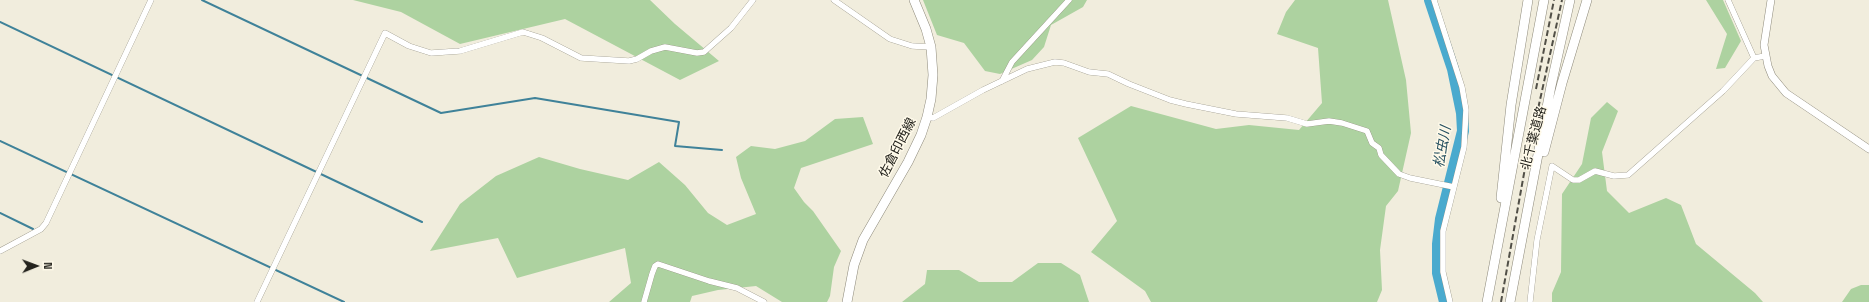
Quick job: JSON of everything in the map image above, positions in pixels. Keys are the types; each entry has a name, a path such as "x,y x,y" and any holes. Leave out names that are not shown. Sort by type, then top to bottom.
{"main road":[{"name":"佐倉印西線","path":"847,302 854,265 863,240 908,162 921,135 931,99 933,75 931,48 926,28 914,0"},
{"name":"北千葉道路","path":"1497,245 1504,163 1528,0"},
{"name":"北千葉道路","path":"1487,302 1544,0"},
{"name":"北千葉道路","path":"1510,302 1550,86 1570,0"},
{"name":"北千葉道路","path":"1513,284 1522,260 1538,175 1562,83 1588,0"}],"street":[{"path":"0,251 40,229 46,223 151,0"},
{"path":"257,302 385,33 409,46 431,53 460,51 523,32 542,38 581,58 629,61 637,59 651,51 665,47 697,53 704,52 731,28 753,0"},
{"path":"834,0 890,39 912,46 931,48"},
{"path":"1002,82 1012,62 1069,0"},
{"path":"1434,0 1462,88 1466,110 1466,140 1443,231 1443,272 1450,302"},
{"path":"1728,0 1754,58"},
{"path":"1770,0 1764,44 1765,56 1772,76 1786,93 1869,149"},
{"path":"1530,302 1537,240 1552,166 1573,180 1579,180 1595,171 1614,176 1628,175 1723,91 1754,58 1765,56"},
{"path":"927,117 933,118 1027,69 1055,62 1064,63 1089,72 1108,74 1128,84 1170,100 1186,104 1236,114 1287,118 1306,124 1329,121 1342,123 1367,131 1372,143 1379,148 1381,155 1399,174 1410,178 1454,187"},
{"path":"644,302 652,274 655,266 658,264 709,281 737,288 764,302"}],"green space":[{"path":"353,0 650,0 675,24 719,61 680,80 565,19 460,44 401,12"},
{"path":"923,0 1087,0 1083,7 1051,25 1044,47 1032,60 1000,74 985,71 964,43 937,35"},
{"path":"1295,0 1388,0 1406,80 1411,133 1398,191 1386,206 1380,250 1382,290 1377,302 1151,302 1145,291 1091,252 1117,221 1078,138 1131,106 1216,129 1249,125 1299,130 1322,103 1318,48 1277,34 1286,12"},
{"path":"1706,0 1723,0 1741,41 1725,68 1716,69 1727,34"},
{"path":"1607,102 1618,111 1602,152 1607,191 1629,213 1666,198 1681,205 1696,244 1755,293 1763,302 1552,302 1552,293 1561,272 1562,194 1582,164 1591,118"},
{"path":"863,117 873,144 801,168 794,188 804,202 813,211 841,251 834,267 830,296 827,302 782,302 756,286 718,290 692,296 690,302 609,302 631,283 625,248 517,278 498,238 430,251 460,204 496,176 539,157 580,169 628,180 659,162 685,185 708,213 727,225 756,214 741,178 736,157 751,146 775,149 805,141 835,119"},
{"path":"1038,263 1061,263 1080,275 1089,302 902,302 925,284 927,270 959,270 979,282 1012,282"},
{"path":"1861,285 1869,285 1869,302 1842,302 1851,289"}],"waterway":[{"path":"202,0 441,113 535,98 679,122 675,146 722,150"},
{"name":"松虫川","path":"1430,0 1453,69 1462,113 1463,131 1441,219 1438,244 1438,273 1445,302"},
{"path":"0,22 422,222"},
{"path":"0,141 344,302"},
{"path":"0,213 33,229"}],"railway":[{"path":"1536,89 1554,0"},
{"path":"1501,302 1525,168 1562,0"}]}
